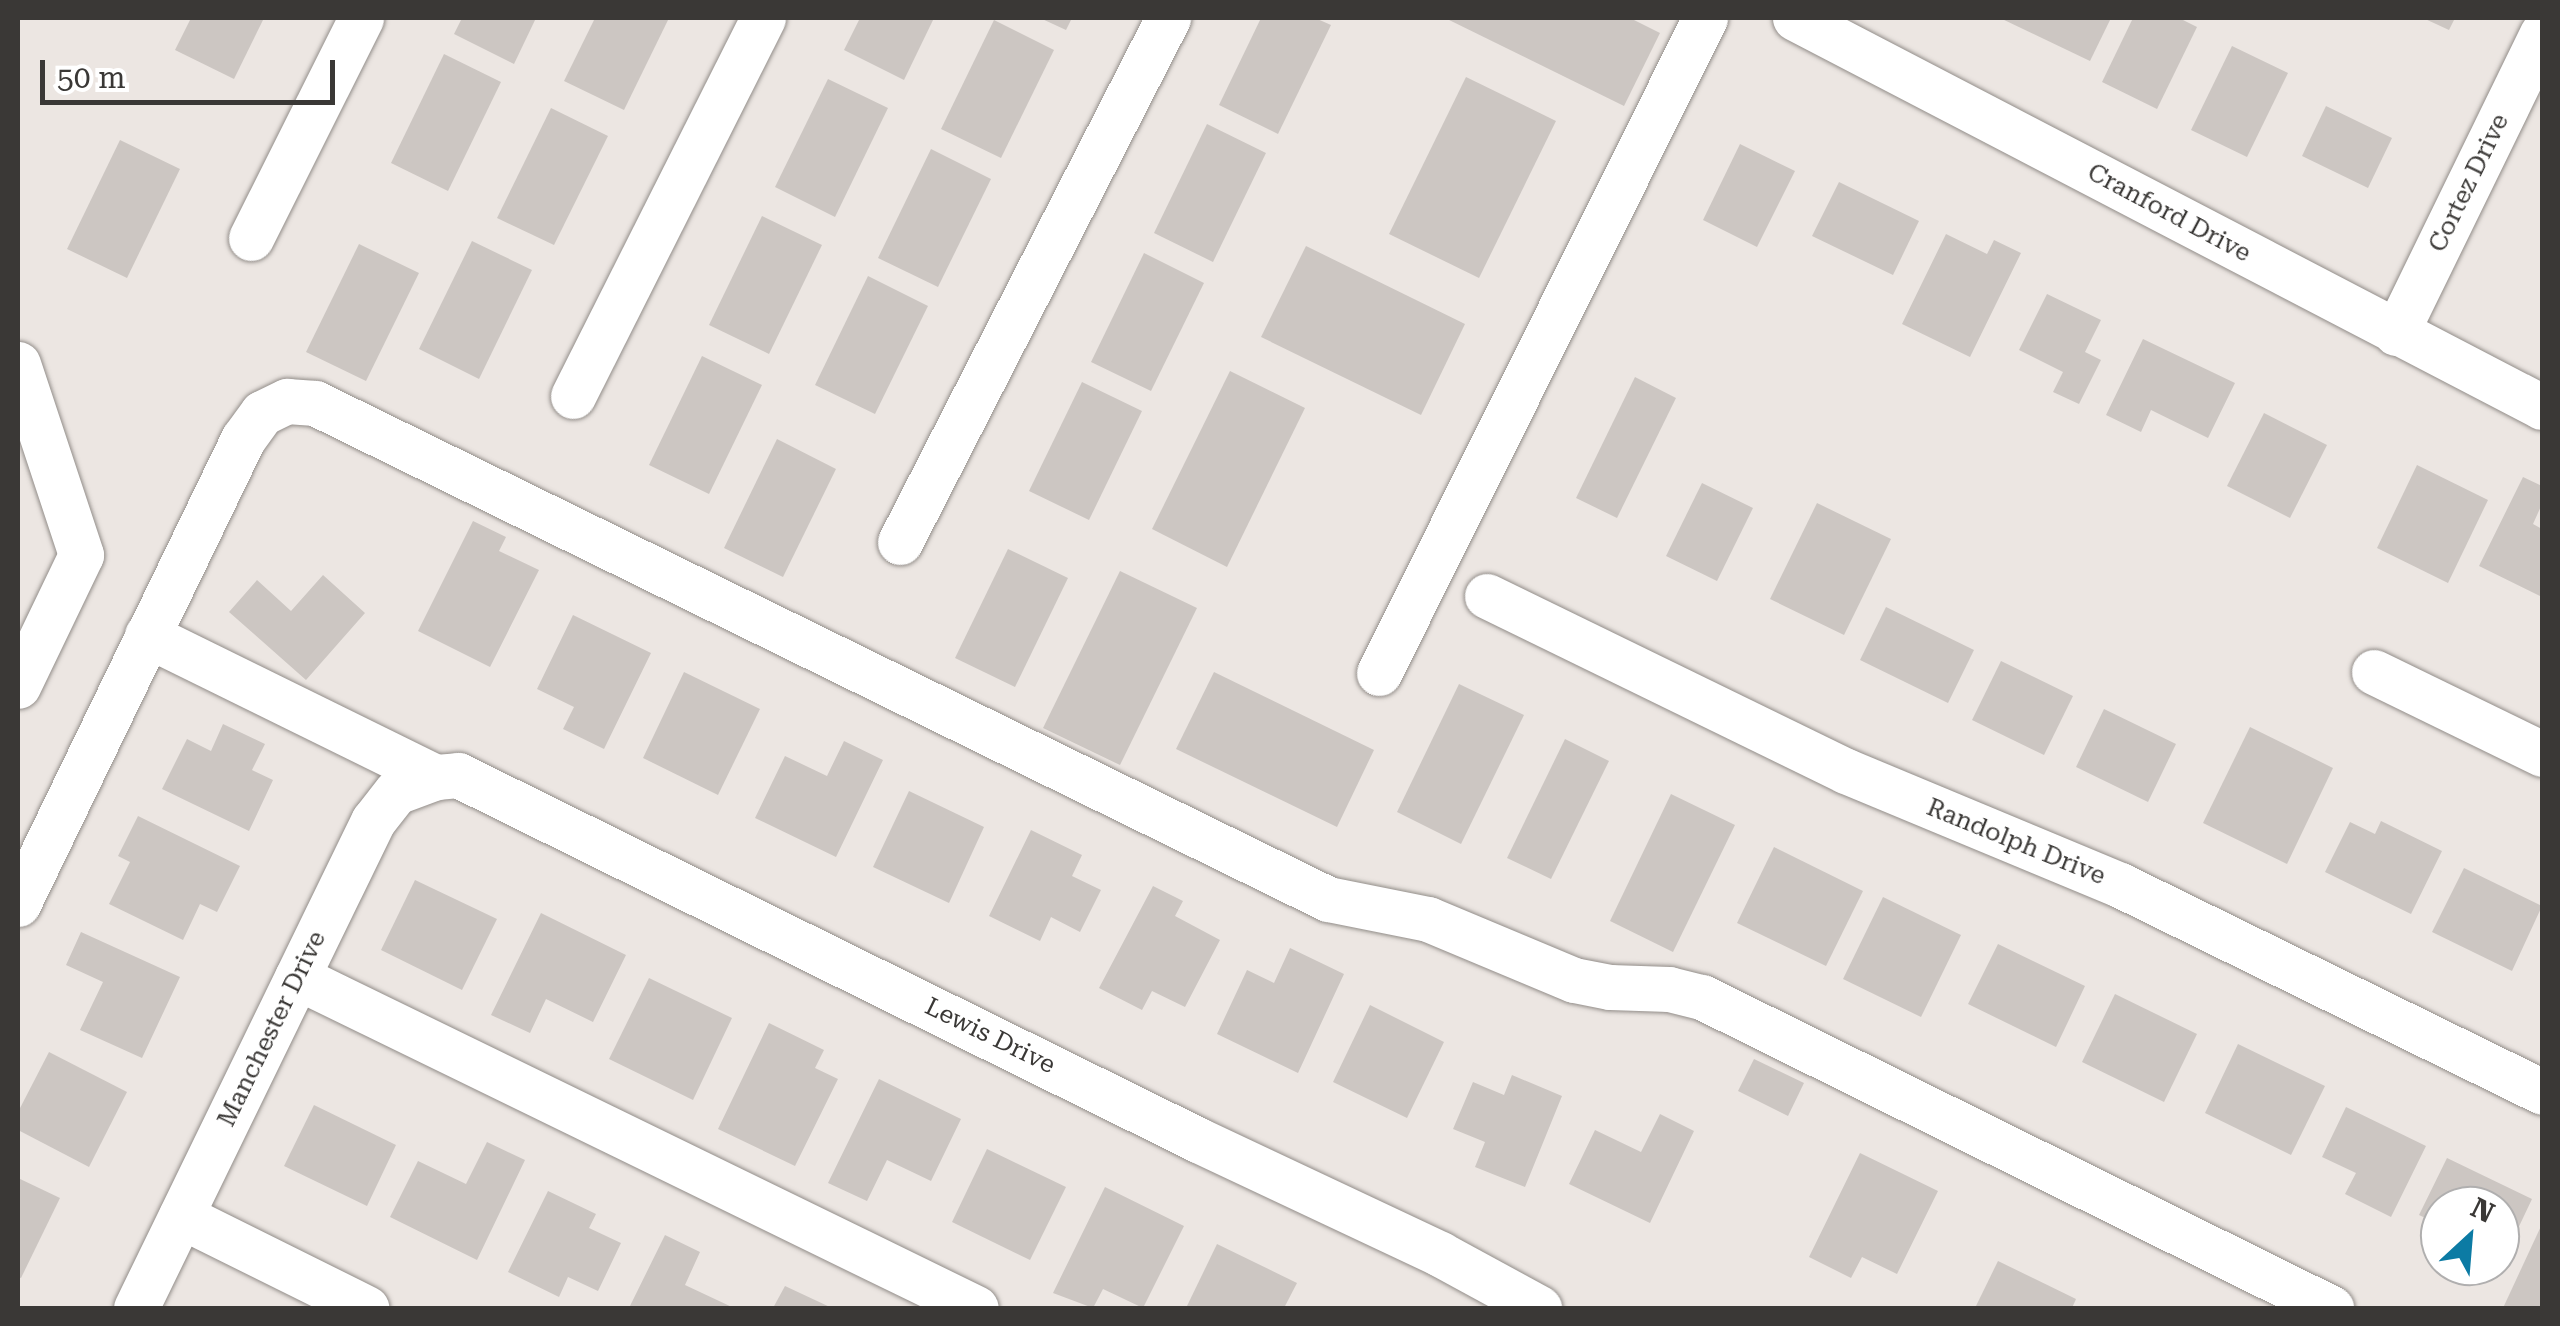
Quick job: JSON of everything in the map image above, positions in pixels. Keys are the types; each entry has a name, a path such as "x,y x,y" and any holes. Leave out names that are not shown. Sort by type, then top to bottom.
{"street":[{"path":"252,238 361,18"},
{"path":"573,396 763,18"},
{"path":"900,542 1168,18"},
{"path":"1378,674 1706,18"},
{"name":"Cranford Drive","path":"1796,18 2542,407"},
{"name":"Cortez Drive","path":"2396,332 2542,34"},
{"path":"18,364 81,555 18,686"},
{"path":"18,904 242,439 262,412 286,402 316,402 1328,898 1428,919 1574,980 1610,988 1669,990 1702,998 2331,1308"},
{"name":"Randolph Drive","path":"1486,596 1846,772 2120,885 2542,1092"},
{"name":"Lewis Drive","path":"147,635 436,777 458,775 1198,1140 1440,1254 1539,1308"},
{"path":"2374,672 2542,754"},
{"name":"Manchester Drive","path":"136,1308 373,821 396,792 436,777"},
{"path":"297,977 976,1308"},
{"path":"181,1216 366,1308"}],"building":[{"path":"191,18 264,18 234,79 175,50"},
{"path":"462,18 536,18 514,64 454,34"},
{"path":"595,18 669,18 624,110 564,81"},
{"path":"860,18 934,18 904,80 844,50"},
{"path":"1040,18 1072,18 1066,30"},
{"path":"1261,18 1315,18 1331,25 1278,134 1219,105"},
{"path":"1445,18 1630,18 1660,33 1624,106"},
{"path":"2000,18 2111,18 2090,61"},
{"path":"2133,18 2179,18 2197,27 2157,109 2102,82"},
{"path":"2423,18 2455,18 2449,30"},
{"path":"994,20 1054,50 1001,158 941,129"},
{"path":"2232,46 2288,73 2247,157 2191,130"},
{"path":"444,54 501,82 448,191 391,163"},
{"path":"1466,77 1556,121 1479,278 1389,234"},
{"path":"828,79 888,108 835,217 775,187"},
{"path":"2326,106 2392,138 2368,188 2302,156"},
{"path":"551,108 608,136 554,245 497,218"},
{"path":"1207,124 1266,153 1213,262 1154,233"},
{"path":"120,140 180,169 127,278 67,249"},
{"path":"1740,144 1795,171 1757,247 1703,220"},
{"path":"931,149 991,179 938,287 878,258"},
{"path":"1839,182 1919,221 1893,275 1812,236"},
{"path":"762,216 822,245 769,354 709,325"},
{"path":"1946,234 1987,254 1994,240 2021,253 1970,357 1902,324"},
{"path":"472,241 532,270 479,379 419,349"},
{"path":"359,244 419,273 366,381 306,352"},
{"path":"1306,246 1465,324 1421,415 1261,337"},
{"path":"1144,253 1204,283 1151,391 1091,362"},
{"path":"868,276 928,306 875,414 815,385"},
{"path":"2047,294 2101,320 2085,352 2101,360 2079,404 2053,392 2063,372 2019,350"},
{"path":"2143,339 2235,383 2208,438 2151,410 2141,432 2106,415"},
{"path":"702,356 762,385 709,494 649,465"},
{"path":"1230,371 1305,408 1227,567 1152,529"},
{"path":"1635,377 1676,398 1617,518 1576,498"},
{"path":"1082,382 1142,411 1089,520 1029,491"},
{"path":"2264,413 2327,445 2290,518 2227,486"},
{"path":"777,439 836,469 783,577 724,548"},
{"path":"2417,465 2488,500 2448,583 2377,548"},
{"path":"2523,477 2542,486 2542,504 2533,524 2542,529 2542,597 2479,566"},
{"path":"1702,483 1753,508 1717,581 1666,556"},
{"path":"1817,503 1891,539 1844,635 1770,599"},
{"path":"473,521 506,537 499,551 539,570 490,667 418,631"},
{"path":"1008,549 1068,578 1015,687 955,658"},
{"path":"1120,571 1197,608 1120,765 1043,728"},
{"path":"323,575 365,613 306,680 229,612 257,580 291,611"},
{"path":"1886,607 1974,650 1948,703 1860,660"},
{"path":"573,615 651,653 604,749 563,729 574,707 537,689"},
{"path":"2001,661 2073,696 2044,755 1972,720"},
{"path":"684,672 760,709 718,795 643,758"},
{"path":"1214,672 1374,750 1337,827 1176,749"},
{"path":"1459,684 1524,715 1461,844 1397,812"},
{"path":"2104,709 2176,744 2148,802 2076,767"},
{"path":"223,724 265,744 252,770 273,780 249,831 162,789 187,739 211,751"},
{"path":"2250,727 2333,768 2287,864 2203,823"},
{"path":"1565,739 1609,761 1551,879 1507,858"},
{"path":"844,741 883,760 836,857 755,818 785,756 827,776"},
{"path":"909,791 984,827 949,903 873,867"},
{"path":"1671,794 1735,825 1673,952 1610,921"},
{"path":"138,816 240,866 217,912 200,904 183,940 109,904 130,862 118,856"},
{"path":"2381,821 2442,851 2411,914 2325,872 2350,822 2375,834"},
{"path":"1031,830 1082,855 1072,876 1101,890 1080,932 1051,917 1040,941 989,916"},
{"path":"1774,847 1863,891 1826,966 1737,923"},
{"path":"2464,868 2542,906 2512,971 2432,932"},
{"path":"415,880 497,919 462,990 381,950"},
{"path":"1153,886 1183,901 1175,916 1220,940 1185,1007 1152,991 1142,1010 1099,988"},
{"path":"1883,897 1961,935 1921,1017 1843,979"},
{"path":"541,913 626,955 593,1022 546,999 530,1033 491,1015"},
{"path":"81,932 180,977 142,1058 80,1030 103,982 66,965"},
{"path":"1998,944 2085,986 2056,1047 1968,1004"},
{"path":"1290,948 1344,974 1298,1073 1217,1034 1247,970 1274,983"},
{"path":"649,978 732,1018 693,1100 609,1059"},
{"path":"2115,994 2197,1034 2164,1102 2082,1062"},
{"path":"1370,1005 1444,1042 1407,1118 1333,1082"},
{"path":"769,1023 824,1050 815,1068 838,1079 795,1166 718,1129"},
{"path":"2238,1044 2325,1086 2291,1155 2205,1113"},
{"path":"49,1052 127,1092 89,1167 18,1130 18,1112"},
{"path":"1754,1059 1804,1083 1788,1116 1738,1091"},
{"path":"1512,1075 1562,1096 1525,1187 1475,1167 1485,1142 1453,1129 1473,1082 1504,1095"},
{"path":"879,1079 961,1119 931,1181 887,1160 867,1201 828,1183"},
{"path":"314,1105 396,1145 367,1206 284,1166"},
{"path":"2346,1107 2426,1146 2391,1217 2345,1194 2356,1173 2322,1157"},
{"path":"1660,1114 1694,1131 1650,1223 1569,1184 1595,1130 1641,1152"},
{"path":"487,1142 525,1160 477,1260 390,1217 418,1161 466,1184"},
{"path":"987,1149 1066,1187 1030,1260 952,1222"},
{"path":"1860,1153 1938,1191 1897,1274 1862,1257 1851,1278 1809,1257"},
{"path":"2447,1158 2505,1186 2433,1186"},
{"path":"18,1178 60,1198 21,1278 18,1277"},
{"path":"1105,1187 1184,1226 1143,1308 1103,1289 1093,1308 1053,1293"},
{"path":"548,1191 596,1214 589,1228 621,1243 598,1291 568,1277 559,1297 508,1272"},
{"path":"2520,1193 2532,1199 2520,1224"},
{"path":"2542,1224 2542,1308 2503,1308 2513,1286 2520,1286 2520,1271"},
{"path":"665,1235 700,1252 685,1285 734,1308 629,1308"},
{"path":"1217,1244 1297,1283 1284,1308 1186,1308"},
{"path":"1998,1261 2076,1299 2072,1308 1976,1306"},
{"path":"785,1286 832,1308 773,1308"}]}
